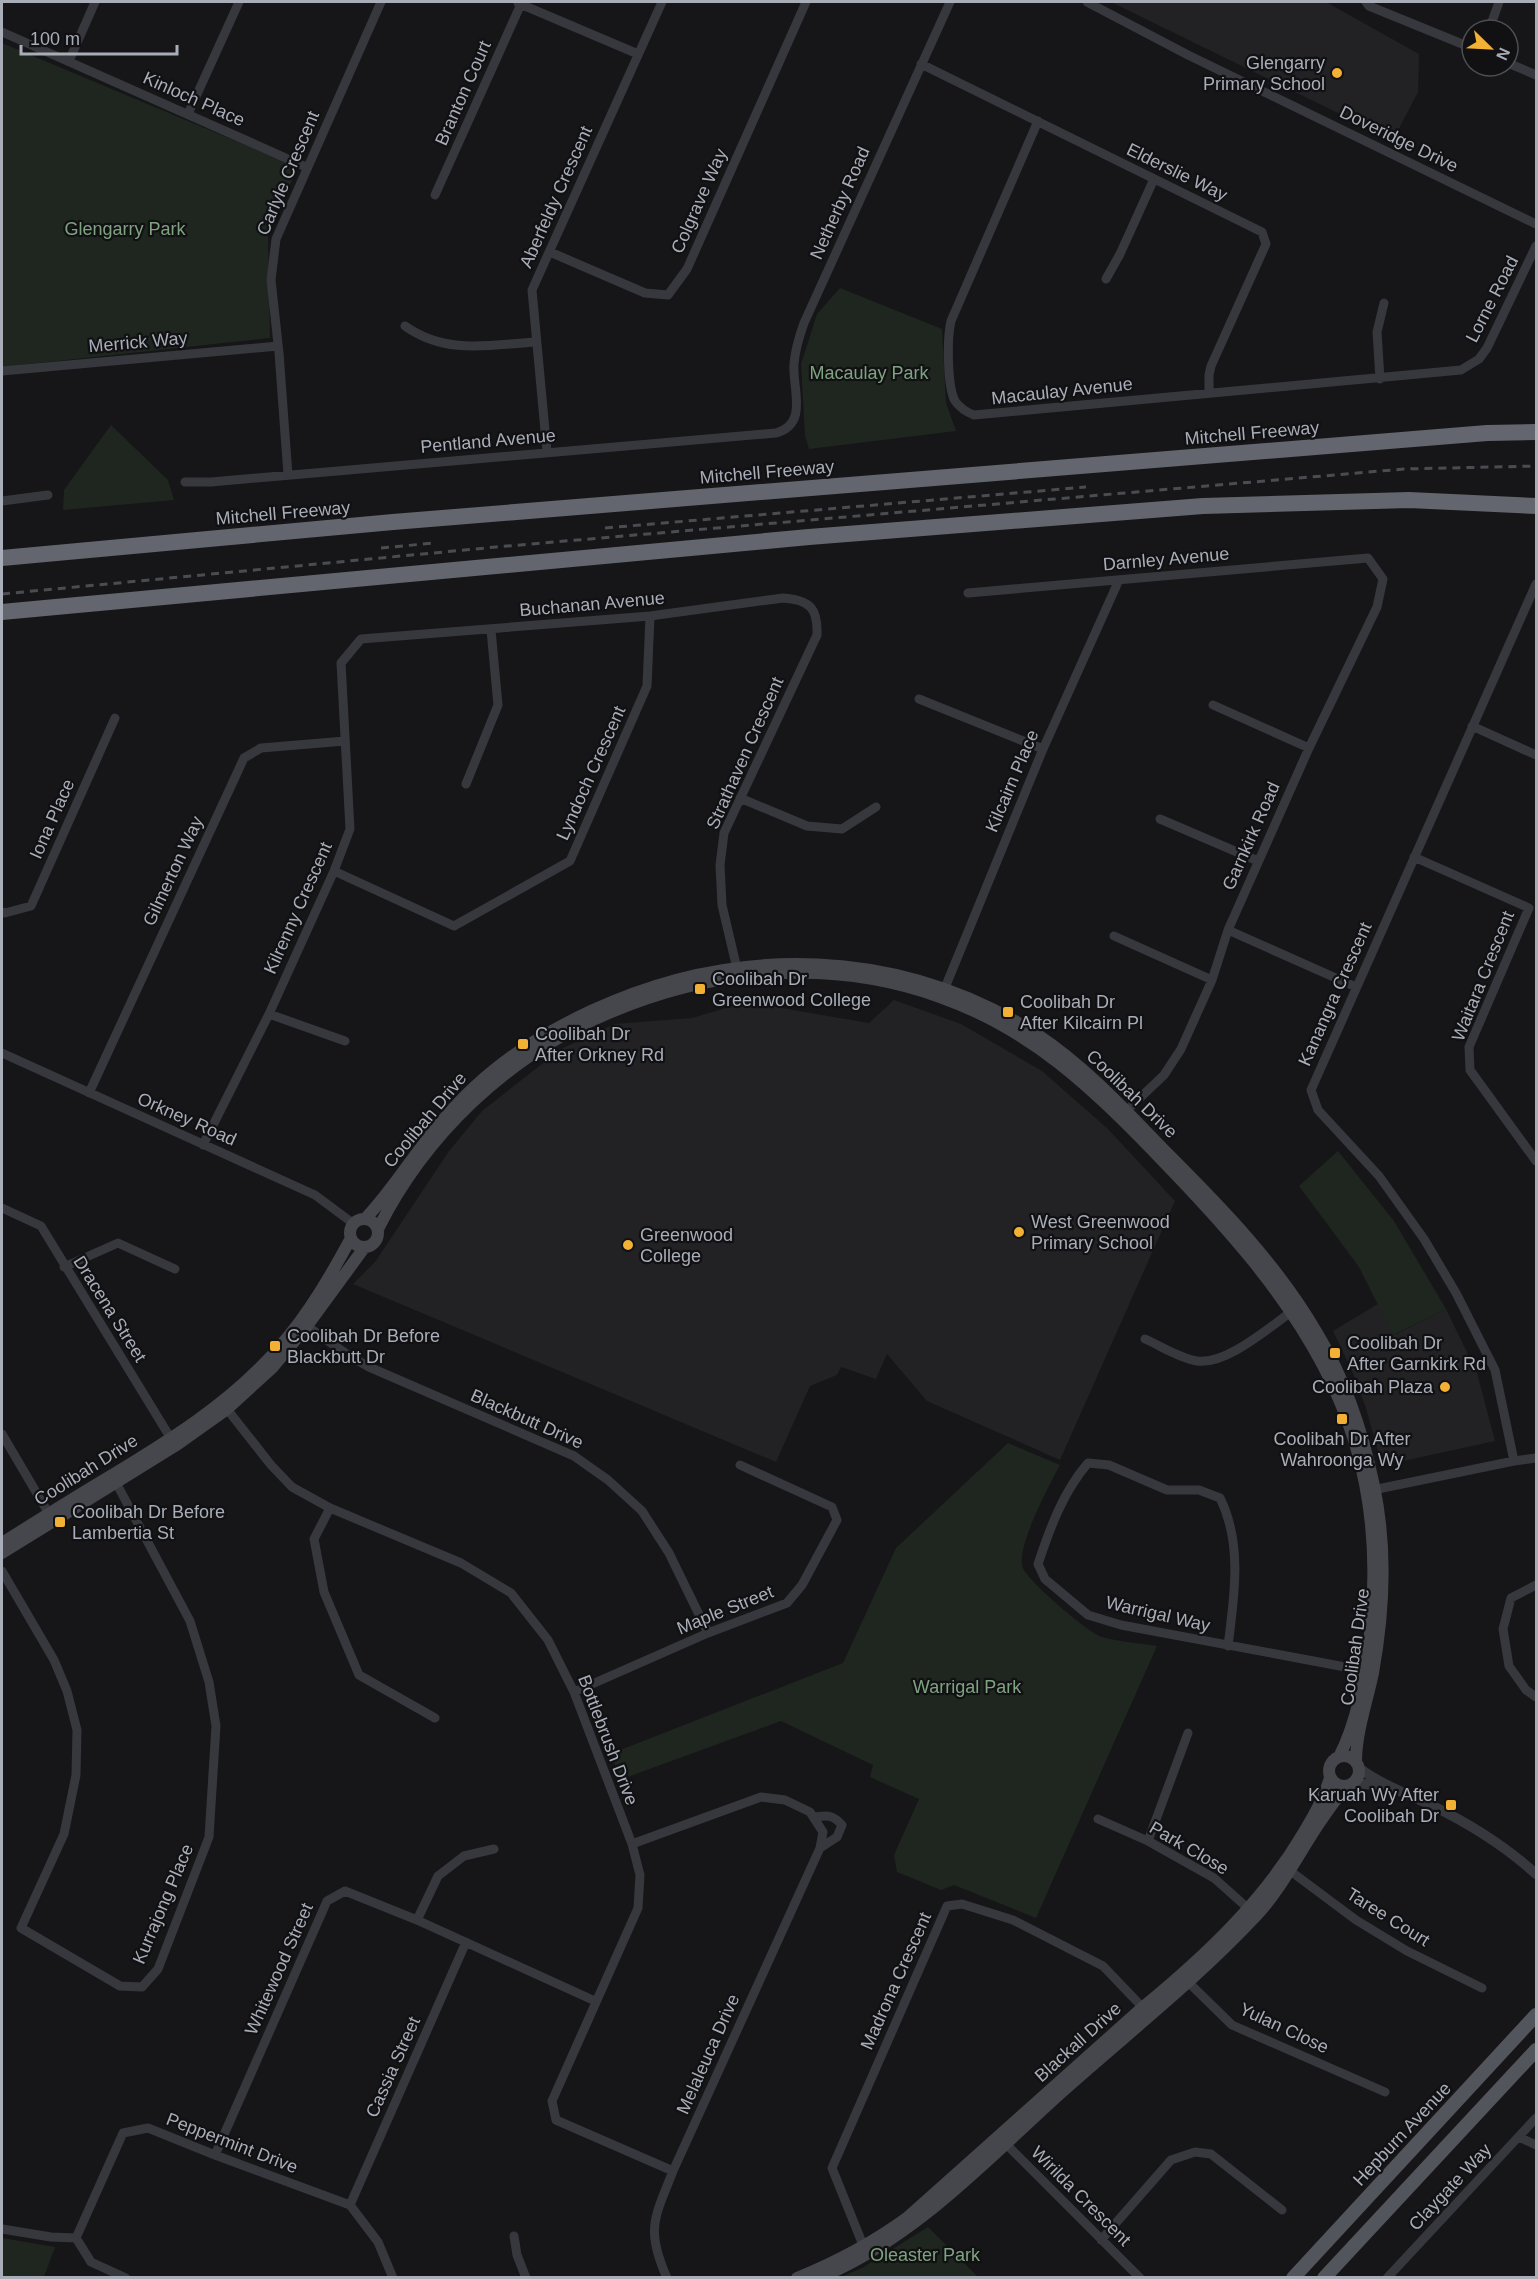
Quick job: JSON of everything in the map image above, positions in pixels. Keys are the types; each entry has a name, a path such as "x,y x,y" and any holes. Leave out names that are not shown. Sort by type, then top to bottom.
{"highway":[{"name":"Mitchell Freeway","path":"2,558 393,522 1486,433 1536,432"},
{"path":"2,612 821,536 1203,506 1409,500 1536,506"}],"main road":[{"name":"Coolibah Drive","path":"378,1229 409,1178 452,1123 494,1082 522,1061 583,1024 639,1000 738,971"},
{"name":"Coolibah Drive","path":"359,1221 446,1118 480,1082 517,1053 569,1022 618,999 659,984 738,971 851,975 942,992 1042,1049 1123,1114 1219,1219 1296,1309 1339,1399 1370,1490 1373,1589 1369,1671 1357,1741 1358,1765"},
{"path":"359,1221 374,1223 378,1229 375,1243 364,1248 357,1245 351,1238 350,1230 359,1221"},
{"name":"Coolibah Drive","path":"303,1324 351,1238"},
{"name":"Coolibah Drive","path":"2,1543 51,1517 173,1442 273,1367 303,1324 364,1248"},
{"name":"Coolibah Drive","path":"2,1553 51,1517"},
{"name":"Coolibah Drive","path":"1339,1757 1369,1671"},
{"path":"1348,1756 1358,1765 1358,1778 1350,1785 1339,1786 1330,1778 1328,1770 1330,1764 1339,1757 1348,1756"},
{"name":"Blackall Drive","path":"1286,1868 1330,1778"},
{"name":"Blackall Drive","path":"819,2277 926,2215 1002,2140 1185,1979 1252,1912 1327,1811 1350,1785"},
{"path":"1515,2039 1526,2016 1536,2005"},
{"name":"Hepburn Avenue","path":"1293,2277 1536,2015"},
{"path":"1324,2277 1536,2050"},
{"name":"Blackall Drive","path":"797,2277 866,2250"}],"street":[{"path":"69,61 94,2"},
{"path":"188,114 239,2"},
{"name":"Carlyle Crescent","path":"288,475 271,280 276,238 381,2"},
{"name":"Aberfeldy Crescent","path":"547,452 532,290 662,2"},
{"name":"Colgrave Way","path":"550,252 645,293 668,295 687,269 806,2"},
{"name":"Netherby Road","path":"792,424 797,412 793,367 798,339 950,2"},
{"name":"Doveridge Drive","path":"1087,2 1188,55 1536,224"},
{"path":"1366,2 1370,6 1460,43"},
{"path":"1493,18 1499,2"},
{"path":"518,3 638,54"},
{"name":"Branton Court","path":"435,195 518,3"},
{"name":"Kinloch Place","path":"2,32 306,168"},
{"name":"Elderslie Way","path":"921,64 1260,230 1266,239 1264,249 1211,366 1209,393"},
{"path":"1520,68 1536,75"},
{"name":"Macaulay Avenue","path":"1038,121 951,321 948,340 952,391 957,403 967,412 980,416 1455,372 1473,364"},
{"path":"1106,279 1120,254 1154,179"},
{"name":"Lorne Road","path":"1473,364 1487,348 1536,246"},
{"path":"1380,379 1377,332 1384,303"},
{"path":"405,326 426,339 450,346 468,347 536,342"},
{"name":"Merrick Way","path":"2,371 278,346"},
{"name":"Pentland Avenue","path":"185,482 776,433 792,424"},
{"path":"2,501 48,495"},
{"name":"Darnley Avenue","path":"968,593 1368,558"},
{"name":"Garnkirk Road","path":"1123,1114 1174,1063 1212,980 1228,930 1258,861 1377,607 1383,579 1368,558"},
{"name":"Kilcairn Place","path":"942,992 1043,749 1119,579"},
{"name":"Kanangra Crescent","path":"1514,1461 1495,1370 1456,1293 1424,1239 1379,1176 1318,1110 1311,1090 1536,584"},
{"name":"Buchanan Avenue","path":"361,639 650,616 783,598 800,599 812,608 818,618"},
{"name":"Lyndoch Crescent","path":"334,871 454,926 570,861 647,686 650,616"},
{"name":"Strathaven Crescent","path":"738,971 722,904 720,865 724,833 817,635 818,618"},
{"path":"466,784 498,705 491,630"},
{"name":"Kilrenny Crescent","path":"203,1145 269,1014 334,871 350,829 341,663 361,639"},
{"path":"919,699 1043,749"},
{"path":"1213,705 1309,748"},
{"name":"Iona Place","path":"2,912 31,906 116,718"},
{"path":"1472,726 1536,755"},
{"name":"Gilmerton Way","path":"88,1093 244,758 261,748 345,741"},
{"path":"740,798 807,826 842,829 876,807"},
{"path":"1160,819 1258,861"},
{"name":"Waitara Crescent","path":"1414,857 1529,908 1469,1047 1470,1070 1536,1161"},
{"path":"1228,930 1356,987"},
{"path":"1114,936 1212,980"},
{"path":"269,1014 345,1041"},
{"name":"Orkney Road","path":"2,1053 315,1195 359,1221"},
{"name":"Dracena Street","path":"2,1208 41,1226 173,1442"},
{"path":"64,1267 118,1243 175,1269"},
{"path":"1145,1339 1188,1359 1209,1361 1227,1355 1296,1309"},
{"name":"Blackbutt Drive","path":"303,1324 369,1367 574,1456 608,1480 642,1511 669,1553 708,1633"},
{"name":"Bottlebrush Drive","path":"224,1405 283,1479 292,1487 330,1508 461,1563 511,1593 548,1640 574,1692 632,1844 640,1875 638,1908 552,2101 556,2120 673,2171"},
{"path":"2,1434 51,1517"},
{"path":"1370,1490 1536,1458"},
{"name":"Warrigal Way","path":"1228,1646 1236,1582 1229,1516 1220,1498 1199,1490 1167,1490 1109,1465 1088,1463 1075,1478 1053,1520 1038,1564 1045,1579 1088,1615 1121,1625 1228,1646 1369,1671"},
{"name":"Maple Street","path":"574,1692 708,1633 787,1603 802,1585 837,1520 832,1507 740,1465"},
{"name":"Kurrajong Place","path":"2,1571 54,1660 67,1690 77,1730 76,1775 64,1834 21,1928 120,1986 142,1987 158,1969 209,1837 216,1726 209,1682 190,1621 114,1479"},
{"path":"330,1508 314,1539 324,1592 359,1675 435,1718"},
{"path":"1536,1585 1512,1598 1503,1629 1509,1666 1526,1690 1536,1697"},
{"path":"1148,1841 1188,1733"},
{"path":"1358,1765 1388,1786 1481,1831 1536,1874"},
{"path":"1350,1785 1388,1786"},
{"name":"Melaleuca Drive","path":"632,1844 760,1797 785,1800 810,1812 815,1817 834,1816 842,1825 837,1837 820,1848 673,2171 654,2222 656,2253 667,2277"},
{"path":"815,1817 823,1832 820,1848"},
{"name":"Park Close","path":"1098,1819 1148,1841 1214,1878 1252,1912"},
{"path":"417,1920 438,1876 464,1856 494,1849"},
{"name":"Taree Court","path":"1286,1868 1366,1926 1407,1951 1482,1988"},
{"name":"Whitewood Street","path":"214,2155 327,1901 345,1891 417,1920 595,2001"},
{"name":"Madrona Crescent","path":"866,2250 832,2168 947,1906 962,1904 1013,1920 1102,1966 1146,2011"},
{"name":"Cassia Street","path":"350,2205 466,1942"},
{"name":"Yulan Close","path":"1185,1979 1232,2025 1385,2092"},
{"name":"Claygate Way","path":"1387,2277 1536,2118"},
{"name":"Peppermint Drive","path":"76,2238 123,2133 148,2128 350,2205"},
{"path":"1519,2137 1536,2145"},
{"name":"Wirilda Crescent","path":"1002,2140 1140,2277"},
{"path":"1101,2240 1172,2160 1195,2152 1211,2154 1282,2210"},
{"path":"350,2205 378,2242 393,2277"},
{"path":"2,2229 51,2237 76,2238 91,2262 126,2277"},
{"path":"514,2236 517,2255 526,2277"}],"shaded area":[{"name":"Glengarry Primary School","path":"1111,2 1326,2 1419,54 1418,92 1393,140"},
{"name":"Greenwood College","path":"894,1000 961,1024 1042,1071 1108,1129 1175,1201 1060,1460 927,1401 887,1354 876,1379 841,1367 837,1375 810,1386 776,1462 353,1284 375,1262 449,1151 482,1111 561,1049 614,1024 692,1018 746,1002 869,1023"},
{"name":"Coolibah Plaza","path":"1378,1304 1394,1335 1446,1309 1477,1373 1495,1441 1385,1465 1379,1455 1366,1408 1353,1373 1333,1331"}],"green space":[{"name":"Glengarry Park","path":"2,43 298,167 268,235 270,338 2,367"},
{"name":"Macaulay Park","path":"840,288 942,329 946,403 956,431 809,449 805,436 801,364 817,314"},
{"path":"111,425 168,480 174,500 63,510 64,490"},
{"path":"1338,1151 1394,1221 1446,1309 1393,1335 1359,1267 1299,1186"},
{"name":"Warrigal Park","path":"1008,1443 1060,1465 1035,1516 1024,1546 1023,1568 1028,1575 1059,1606 1102,1637 1157,1646 1036,1918 954,1885 941,1890 897,1872 894,1855 919,1799 870,1777 873,1765 781,1721 622,1779 610,1754 843,1663 896,1548"},
{"name":"Oleaster Park","path":"928,2227 978,2277 841,2277 862,2268"},
{"path":"2,2238 55,2247 44,2277 2,2277"}],"railway":[{"path":"2,594 496,547 1404,469 1536,466"},
{"path":"605,528 1086,487"},
{"path":"381,548 434,543"}],"place":[{"name":"Glengarry Primary School","path":"1337,73"},
{"name":"Coolibah Dr Greenwood College","path":"700,989"},
{"name":"Coolibah Dr After Kilcairn Pl","path":"1008,1012"},
{"name":"Coolibah Dr After Orkney Rd","path":"523,1044"},
{"name":"West Greenwood Primary School","path":"1019,1232"},
{"name":"Greenwood College","path":"628,1245"},
{"name":"Coolibah Dr Before Blackbutt Dr","path":"275,1346"},
{"name":"Coolibah Dr After Garnkirk Rd","path":"1335,1353"},
{"name":"Coolibah Plaza","path":"1445,1387"},
{"name":"Coolibah Dr After Wahroonga Wy","path":"1342,1419"},
{"name":"Coolibah Dr Before Lambertia St","path":"60,1522"},
{"name":"Karuah Wy After Coolibah Dr","path":"1451,1805"}]}
